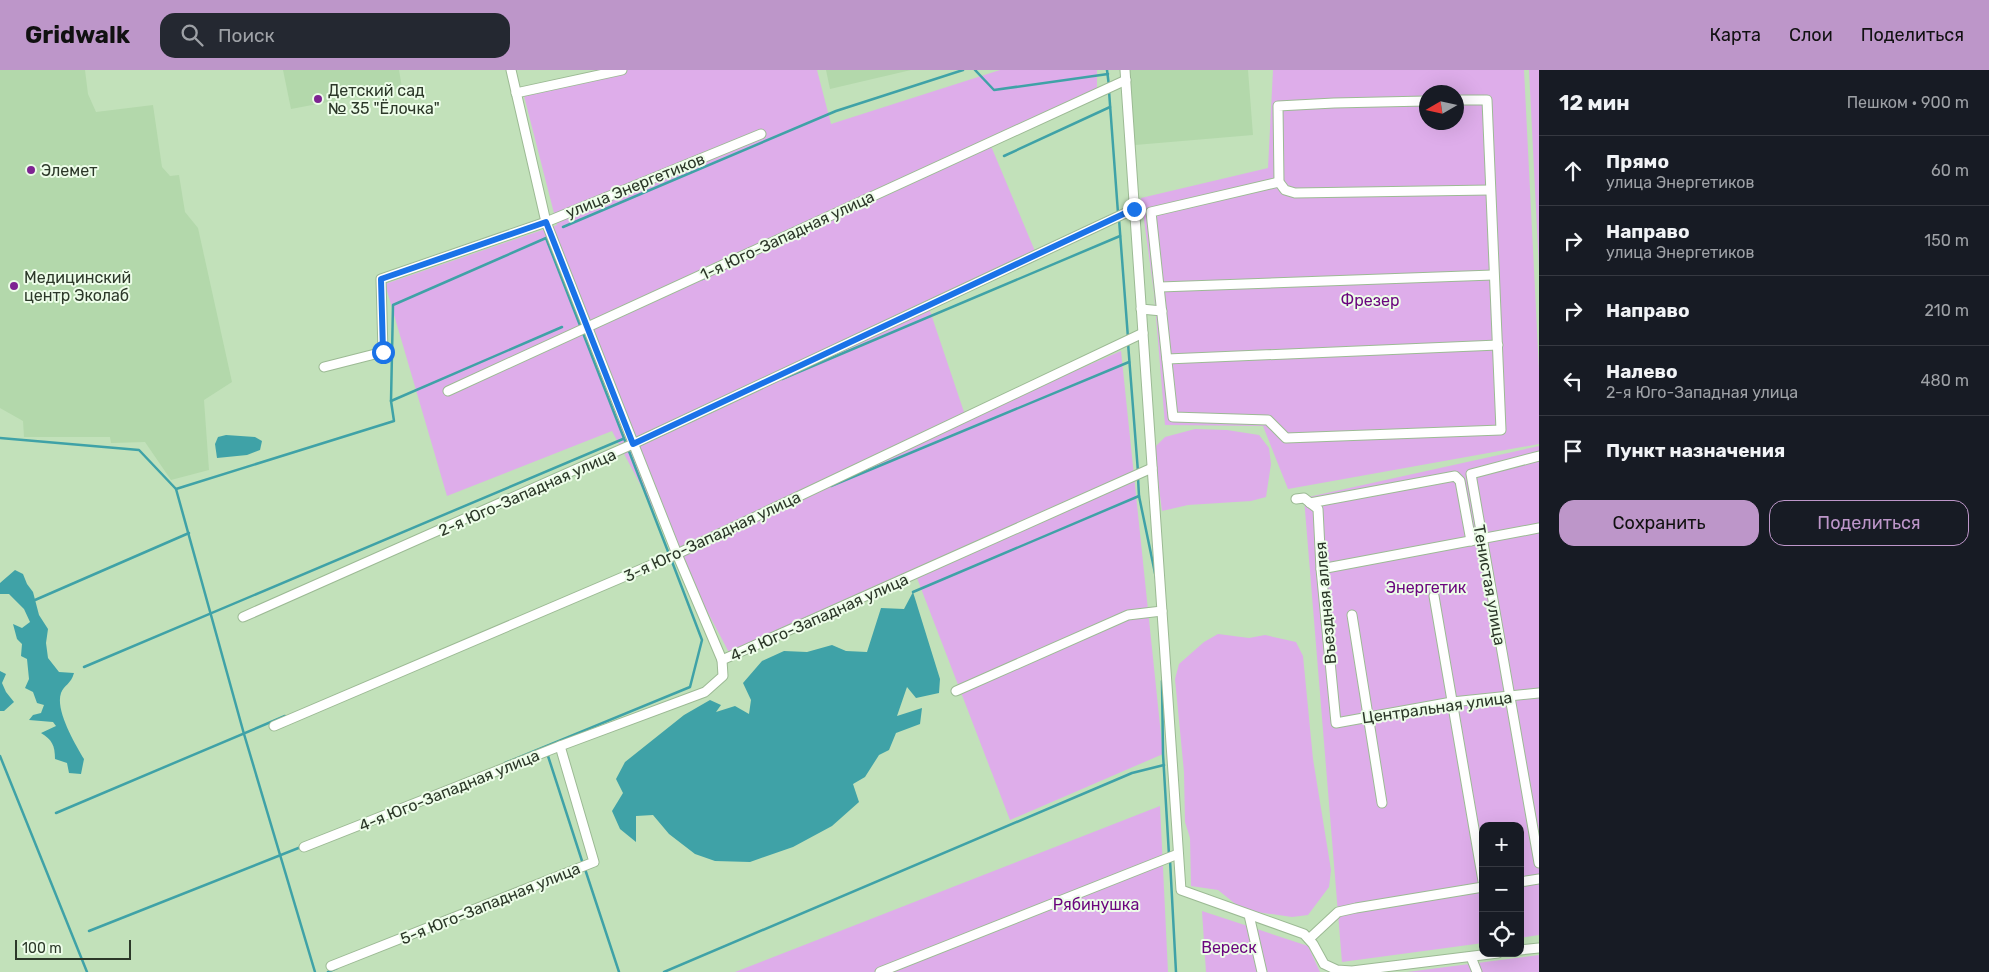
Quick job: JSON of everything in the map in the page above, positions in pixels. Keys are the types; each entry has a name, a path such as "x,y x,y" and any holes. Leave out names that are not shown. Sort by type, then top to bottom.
{"street":[{"path":"511,70 546,222 677,554 722,660"},
{"path":"516,94 622,70"},
{"path":"1125,70 1181,890 1304,934 1313,944 1324,964 1337,970 1371,971 1479,956"},
{"name":"1-я Юго-Западная улица","path":"448,390 1126,80"},
{"path":"1279,182 1151,212 1173,417 1268,420 1286,438 1501,430 1487,100 1464,100"},
{"path":"1419,101 1334,102 1278,106 1279,182 1285,190 1295,193 1490,190"},
{"name":"улица Энергетиков","path":"324,367 383,352 381,279 546,222 760,134"},
{"name":"2-я Юго-Западная улица","path":"243,617 633,444 1134,209"},
{"path":"1160,287 1493,275"},
{"path":"1141,309 1162,311"},
{"name":"3-я Юго-Западная улица","path":"274,726 677,554 1143,333"},
{"path":"1167,359 1498,345"},
{"name":"Тенистая улица","path":"1539,456 1471,474 1539,863"},
{"name":"4-я Юго-Западная улица","path":"304,847 560,746 705,692 723,676 722,660 1152,468"},
{"path":"1296,499 1304,498 1310,504 1455,476 1460,480 1471,541"},
{"name":"Въездная аллея","path":"1310,504 1318,510 1321,569 1336,723"},
{"path":"1321,569 1539,528"},
{"path":"1434,596 1481,867"},
{"path":"956,691 1128,615 1162,611"},
{"path":"1352,615 1382,804"},
{"name":"Центральная улица","path":"1336,723 1452,702 1539,693"},
{"name":"5-я Юго-Западная улица","path":"331,966 594,862 560,746"},
{"path":"880,972 1178,854"},
{"path":"1524,882 1539,880"},
{"path":"1309,939 1338,912 1479,889"},
{"path":"1249,915 1262,972"},
{"path":"1524,950 1539,948"},
{"path":"1472,957 1477,972"}],"shaded area":[{"path":"0,70 85,70 88,94 96,112 153,105 162,167 170,176 179,175 185,212 198,228 232,382 204,400 209,470 171,480 145,442 111,443 110,437 24,437 23,421 0,408"},
{"name":"Детский сад № 35 \"Ёлочка\"","path":"283,70 399,70 402,88 291,109"},
{"path":"826,70 911,70 830,89"},
{"path":"1130,70 1248,70 1253,135 1135,145"}],"green space":[{"path":"622,70 817,70 831,124 1000,70 1097,70 1097,95 991,146 1037,256 928,305 966,418 1121,351 1163,754 1010,820 917,578 733,660 612,431 447,496 385,284 557,225 523,92"},
{"name":"Фрезер","path":"1273,70 1524,70 1539,370 1539,444 1288,489 1263,426 1165,425 1154,293 1141,198 1268,168"},
{"path":"1529,70 1539,70 1539,269"},
{"path":"1195,429 1227,430 1259,435 1269,448 1271,464 1266,497 1251,501 1188,505 1162,511 1154,448 1165,437"},
{"name":"Энергетик","path":"1539,446 1539,935 1524,937 1524,822 1479,822 1479,944 1342,962 1304,498"},
{"path":"1218,634 1249,638 1265,635 1296,642 1303,656 1313,759 1331,870 1329,887 1308,915 1292,917 1243,910 1218,890 1191,886 1190,838 1185,822 1184,772 1175,679 1179,664 1204,642"},
{"name":"Рябинушка","path":"1160,806 1168,972 735,972"},
{"name":"Вереск","path":"1202,911 1308,946 1320,972 1206,972"},
{"path":"1539,955 1539,972 1407,972 1524,957"}],"water":[{"path":"226,435 255,437 262,441 260,450 247,455 217,458 215,444 218,437"},
{"path":"15,570 23,574 33,592 39,615 48,629 46,643 48,658 59,672 74,673 71,680 62,690 60,700 67,727 84,759 81,774 69,773 67,763 55,759 52,743 41,733 56,726 53,722 29,720 33,715 41,713 44,705 37,703 33,692 25,688 29,679 27,659 21,656 22,644 17,639 13,624 22,628 30,622 24,609 9,594 0,594 0,583"},
{"path":"913,592 940,679 939,693 916,698 907,687 897,716 922,708 920,724 896,733 889,750 879,755 865,777 853,784 859,802 832,826 793,847 750,862 715,861 695,854 669,834 653,815 636,816 636,842 620,829 612,811 623,793 616,779 625,762 684,715 710,700 721,705 716,712 735,706 749,714 751,700 743,683 762,661 784,651 807,652 832,645 846,651 867,652 881,608 904,609"},
{"path":"0,671 6,674 2,683 14,702 4,711 0,711"}],"waterway":[{"path":"563,227 836,111 963,70"},
{"path":"975,70 994,90 1108,74"},
{"path":"1107,70 1109,86"},
{"path":"1109,91 1118,213"},
{"path":"1004,156 1110,107"},
{"path":"1119,219 1128,338"},
{"path":"782,379 1120,236"},
{"path":"176,489 394,421 391,401 393,305 546,238 669,554"},
{"path":"702,279 709,276"},
{"path":"391,401 562,327"},
{"path":"1128,343 1138,472"},
{"path":"831,486 1129,362"},
{"path":"0,438 139,450 176,489 244,734 315,972"},
{"path":"84,667 623,439"},
{"path":"1138,478 1139,496 1156,578"},
{"path":"913,592 1139,496"},
{"path":"35,600 189,533"},
{"path":"505,763 690,687 702,640 671,559"},
{"path":"1162,681 1163,754 1169,855"},
{"path":"56,813 285,716"},
{"path":"0,756 87,972"},
{"path":"548,756 583,864"},
{"path":"664,972 1132,773 1164,765"},
{"path":"89,931 301,847"},
{"path":"1170,860 1176,972"},
{"path":"585,869 619,972"},
{"path":"328,972 337,968"}],"place":[{"name":"Детский сад № 35 \"Ёлочка\"","path":"318,99"},
{"name":"Элемет","path":"31,170"},
{"name":"Медицинский центр Эколаб","path":"14,286"}],"route":[{"path":"383,352 381,279 546,222 633,444 1134,209"}]}
